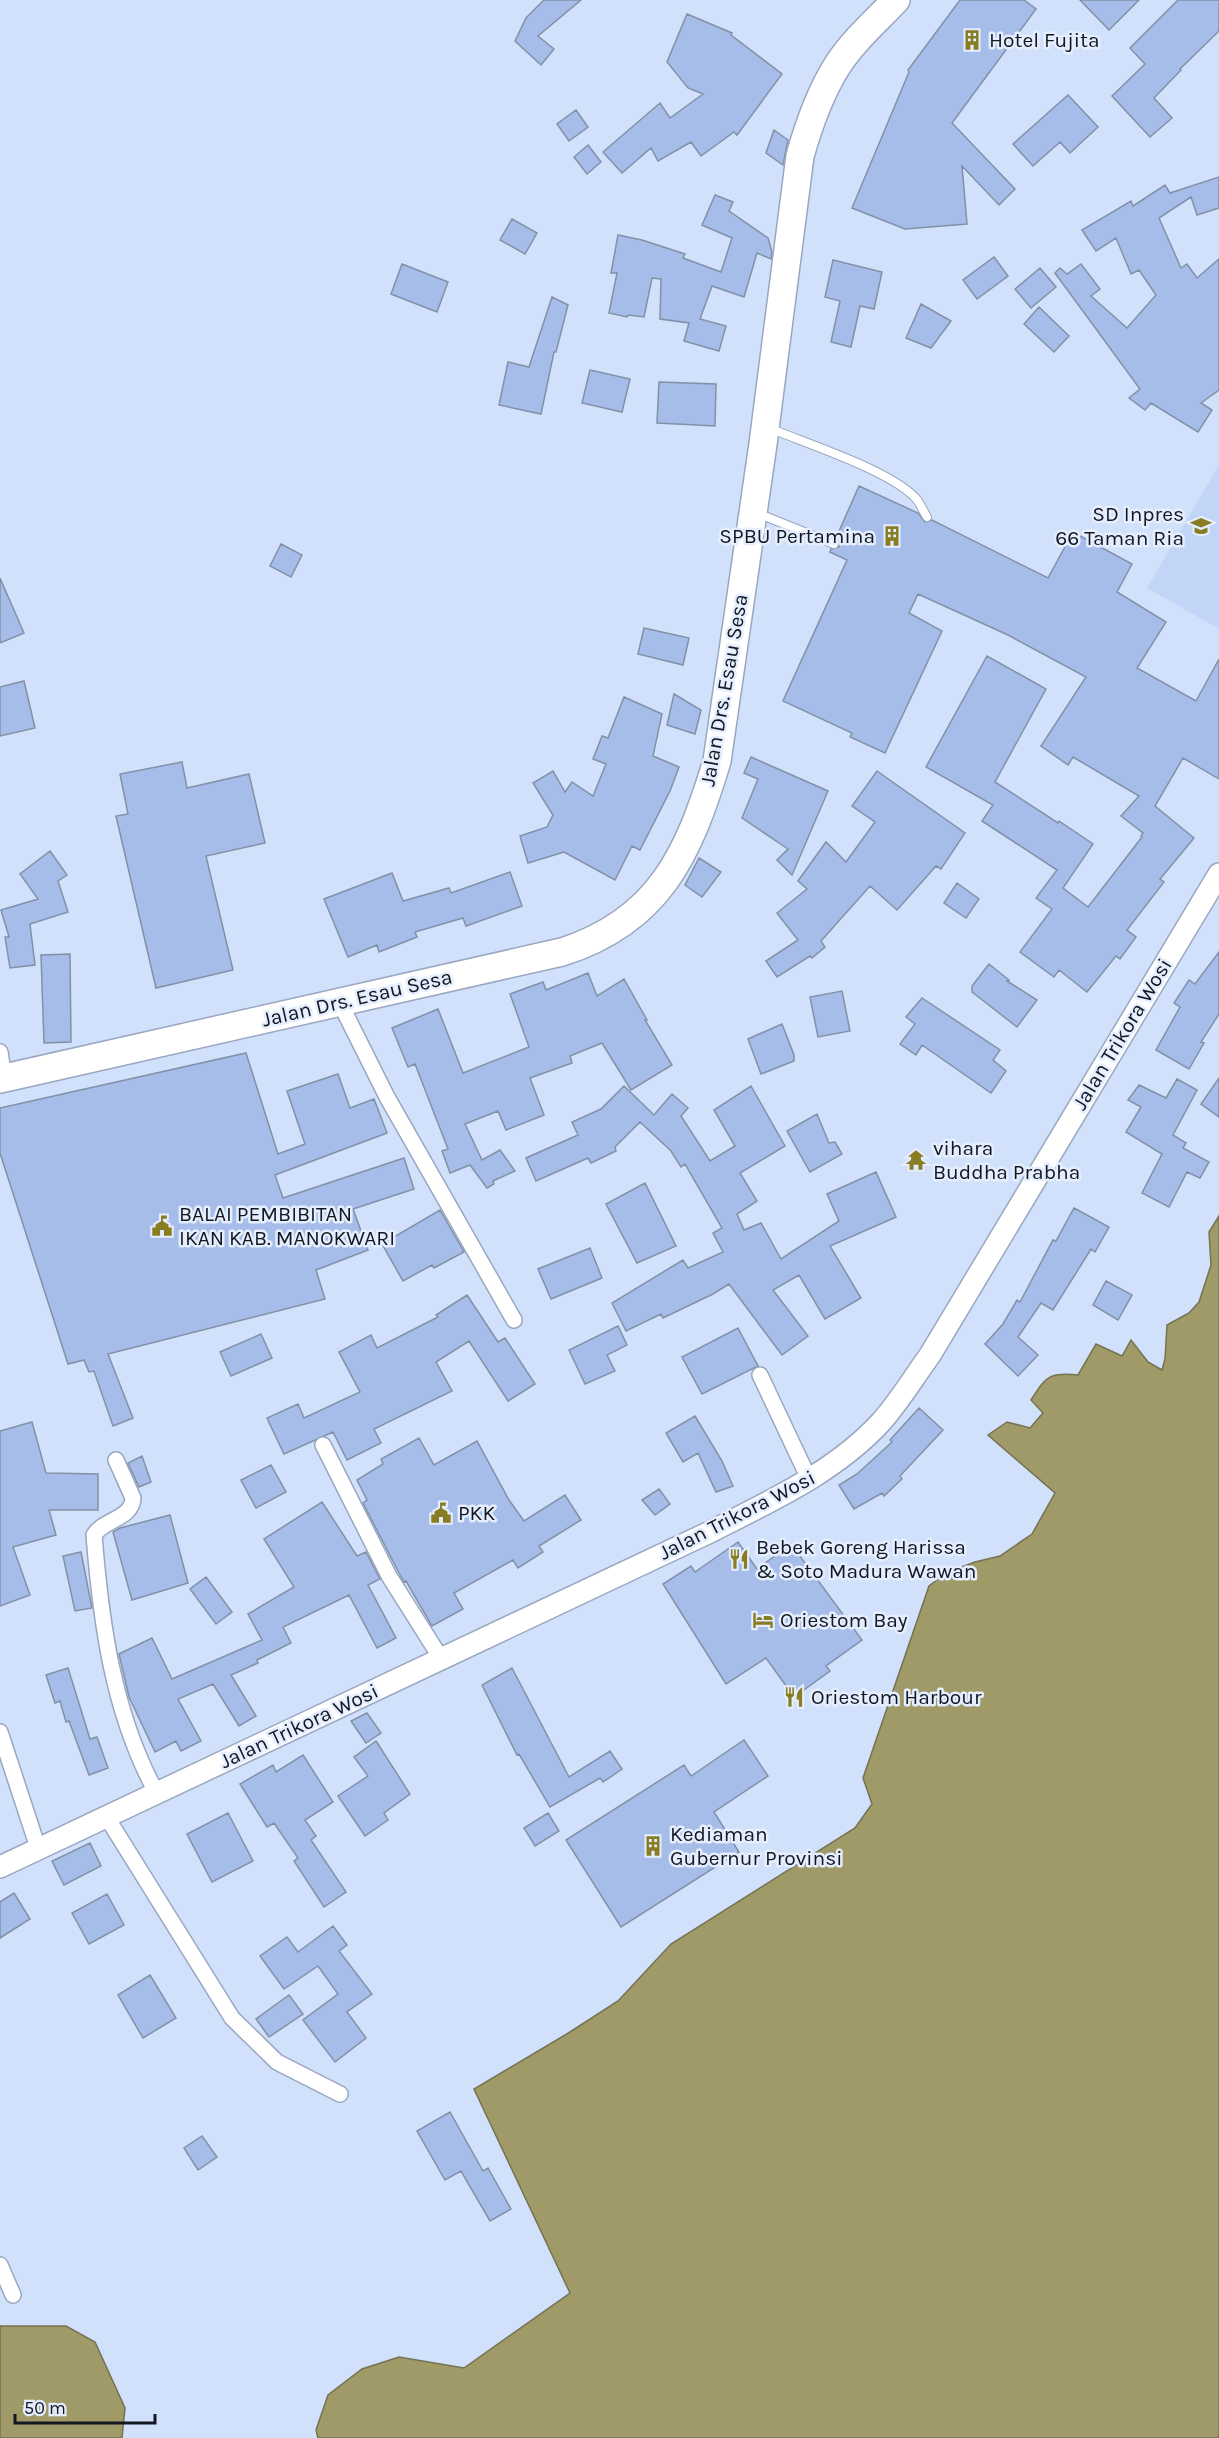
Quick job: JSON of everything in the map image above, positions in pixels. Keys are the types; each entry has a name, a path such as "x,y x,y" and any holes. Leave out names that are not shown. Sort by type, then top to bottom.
{"highway":[{"name":"Jalan Drs. Esau Sesa","path":"1,1069 339,1001 562,952 600,938 645,905 672,870 689,838 705,802 717,761 765,426 800,156 814,110 838,64 896,0"}],"street":[{"name":"Jalan Trikora Wosi","path":"0,1867 710,1532 831,1465 881,1423 930,1355 1219,874"},
{"path":"339,1001 387,1097 514,1320"},
{"path":"760,1375 809,1479"},
{"path":"323,1445 389,1576 442,1660"},
{"path":"116,1460 133,1498 132,1507 98,1529 94,1535 104,1627 117,1694 141,1765 156,1792"},
{"path":"0,1732 38,1848"},
{"path":"106,1816 232,2018 277,2062 340,2094"},
{"path":"0,2265 13,2295"}],"lane":[{"path":"765,426 869,468 898,484 917,500 927,517"},
{"path":"753,511 834,544"}],"shaded area":[{"name":"SD Inpres 66 Taman Ria","path":"1219,465 1219,629 1147,588"},
{"path":"1219,1216 1219,2438 318,2438 316,2430 328,2395 362,2369 399,2357 464,2368 570,2293 474,2089 618,2001 671,1944 855,1828 872,1804 863,1778 929,1586 948,1572 1000,1556 1032,1534 1055,1493 988,1435 1007,1422 1030,1428 1043,1413 1031,1400 1040,1386 1049,1378 1060,1374 1078,1375 1096,1344 1122,1356 1131,1340 1148,1362 1162,1370 1167,1325 1189,1313 1199,1302 1211,1265 1209,1232"},
{"path":"0,2326 66,2326 95,2342 125,2408 122,2438 0,2438"}],"building":[{"path":"544,0 581,0 538,36 554,49 541,65 515,41 526,18"},
{"path":"960,0 1024,0 1036,9 952,123 1015,189 999,205 962,166 967,224 905,229 852,208 908,70"},
{"path":"1080,0 1139,0 1109,30"},
{"path":"1178,0 1219,0 1219,31 1154,98 1172,118 1150,137 1112,96 1145,64 1130,48"},
{"path":"687,14 732,33 731,35 782,74 737,135 734,132 701,156 691,142 658,161 651,148 622,173 603,152 660,103 670,118 703,94 688,88 667,62"},
{"path":"1068,95 1098,127 1070,153 1060,142 1033,166 1013,144"},
{"path":"576,110 588,127 569,141 557,124"},
{"path":"774,130 788,140 783,165 766,153"},
{"path":"588,145 601,162 587,174 574,157"},
{"path":"1219,177 1219,208 1197,215 1191,197 1159,218 1181,268 1187,264 1197,278 1219,259 1219,390 1201,403 1212,410 1198,432 1151,403 1145,410 1129,398 1140,389 1055,273 1060,268 1067,274 1081,264 1100,289 1091,296 1127,328 1156,295 1139,270 1131,274 1116,238 1096,251 1082,230 1131,201 1133,206 1165,185 1170,193"},
{"path":"715,195 733,202 729,211 768,238 772,252 771,259 757,253 744,297 712,286 700,319 726,326 719,351 684,341 689,323 660,319 661,279 652,278 644,317 628,315 627,317 609,313 617,273 611,273 618,235 685,254 683,258 721,272 732,238 702,225"},
{"path":"512,219 537,233 525,254 500,240"},
{"path":"994,257 1008,276 977,299 963,280"},
{"path":"833,260 882,272 874,309 860,306 851,347 831,342 840,301 825,297"},
{"path":"402,264 448,282 437,312 391,294"},
{"path":"1040,268 1056,287 1031,308 1015,289"},
{"path":"552,297 568,305 556,352 554,352 541,414 499,405 508,362 529,367"},
{"path":"921,304 951,321 931,348 906,338"},
{"path":"1039,307 1069,336 1054,352 1024,324"},
{"path":"590,370 630,379 622,412 582,403"},
{"path":"659,382 716,384 715,426 657,423"},
{"path":"859,486 918,513 925,522 932,520 1048,578 1073,532 1132,564 1117,592 1166,622 1137,668 1196,701 1219,659 1219,779 1183,758 1155,806 1194,838 1160,879 1164,882 1127,930 1136,937 1120,959 1116,956 1087,992 1059,970 1054,977 1020,952 1052,909 1036,898 1057,870 982,821 993,805 926,767 987,656 1046,689 995,782 1093,844 1063,888 1088,907 1143,833 1121,816 1139,796 1073,757 1068,765 1041,746 1086,677 1008,635 918,594 909,613 942,631 885,753 850,737 852,733 783,701 847,560 830,552 831,549 839,547 840,543 836,538"},
{"path":"281,544 302,555 291,577 270,566"},
{"path":"0,578 24,633 0,643"},
{"path":"644,628 689,638 683,665 638,654"},
{"path":"24,681 35,728 0,736 0,687"},
{"path":"674,694 701,710 695,734 667,725"},
{"path":"624,697 662,714 653,756 679,767 670,791 640,850 632,846 615,880 564,852 528,863 520,836 547,827 553,815 533,783 553,771 565,792 572,782 593,796 606,764 593,759 602,736 608,738"},
{"path":"751,757 828,791 792,875 777,860 788,849 742,818 758,779 744,773"},
{"path":"182,762 187,788 249,774 265,843 206,856 233,970 156,988 116,816 128,814 120,774"},
{"path":"877,771 965,833 941,869 936,866 897,910 870,886 821,941 825,947 812,958 810,956 777,977 766,961 798,940 777,913 807,889 798,881 826,842 846,862 875,822 852,806"},
{"path":"50,851 67,875 58,881 68,912 30,924 35,965 10,968 5,937 9,937 1,910 38,899 20,874"},
{"path":"699,858 721,872 702,897 685,885"},
{"path":"510,872 522,906 466,926 463,918 415,932 417,937 379,952 377,945 348,957 324,899 392,873 403,901 449,888 451,893"},
{"path":"957,883 979,899 966,918 944,903"},
{"path":"1219,952 1219,1014 1201,1042 1204,1043 1189,1069 1156,1050 1180,1007 1174,1003 1189,980 1195,984"},
{"path":"70,954 71,1042 44,1043 41,955"},
{"path":"989,964 1009,980 1007,981 1037,1000 1017,1027 972,992 972,986"},
{"path":"588,973 597,996 624,979 672,1065 631,1090 602,1043 570,1056 572,1063 530,1078 544,1115 506,1130 498,1111 465,1124 482,1160 500,1150 515,1171 493,1181 494,1184 487,1188 470,1165 450,1173 442,1151 448,1149 415,1064 408,1067 392,1028 438,1009 463,1073 529,1047 510,994 543,982 546,990"},
{"path":"842,991 850,1031 818,1037 810,997"},
{"path":"922,998 1000,1050 993,1060 1006,1071 991,1093 922,1045 916,1055 900,1044 915,1024 906,1017"},
{"path":"782,1024 794,1055 794,1061 761,1074 748,1039"},
{"name":"BALAI PEMBIBITAN IKAN KAB. MANOKWARI","path":"246,1053 278,1154 305,1144 287,1091 338,1074 350,1108 374,1099 387,1133 275,1175 283,1198 404,1158 414,1189 353,1209 368,1250 316,1270 325,1299 108,1354 133,1418 113,1426 94,1371 89,1372 84,1360 68,1364 0,1153 0,1108"},
{"path":"1219,1078 1219,1117 1201,1104"},
{"path":"1177,1079 1197,1090 1173,1135 1186,1143 1183,1148 1209,1162 1200,1178 1187,1172 1169,1207 1142,1193 1162,1154 1126,1132 1141,1107 1128,1100 1139,1085 1166,1098"},
{"path":"624,1086 654,1115 672,1094 688,1108 681,1116 710,1161 735,1146 714,1110 751,1086 785,1146 740,1173 757,1201 737,1214 744,1230 761,1223 781,1259 839,1221 827,1194 876,1172 896,1217 830,1246 861,1298 825,1319 799,1275 773,1290 808,1336 782,1355 729,1284 663,1318 661,1314 626,1331 612,1303 683,1260 688,1268 723,1252 713,1233 722,1228 685,1164 681,1167 671,1151 640,1122 615,1147 616,1151 591,1163 588,1158 536,1181 526,1158 578,1135 572,1122 601,1109"},
{"path":"817,1114 829,1143 835,1142 842,1154 810,1172 787,1131"},
{"path":"645,1183 676,1246 637,1263 606,1204"},
{"path":"1074,1208 1109,1227 1095,1252 1091,1249 1053,1310 1041,1303 1018,1337 1038,1355 1018,1376 985,1344 1003,1324 1017,1300 1020,1302 1053,1240 1056,1241"},
{"path":"440,1210 464,1252 434,1268 432,1265 403,1281 382,1244"},
{"path":"590,1248 602,1278 551,1299 538,1269"},
{"path":"1106,1281 1132,1295 1118,1320 1093,1305"},
{"path":"467,1295 498,1342 505,1338 535,1384 508,1401 469,1341 436,1362 452,1391 374,1429 381,1443 347,1460 333,1432 284,1454 267,1418 298,1404 304,1418 360,1392 339,1352 371,1335 377,1348 438,1317 436,1315"},
{"path":"618,1326 627,1345 607,1355 615,1371 585,1384 569,1350"},
{"path":"738,1328 758,1366 702,1394 682,1357"},
{"path":"261,1334 272,1358 231,1376 220,1352"},
{"path":"919,1408 943,1430 900,1476 902,1479 884,1496 882,1493 854,1509 839,1485 857,1474 892,1442 890,1440"},
{"path":"695,1416 722,1461 733,1486 716,1492 698,1453 683,1462 666,1433"},
{"path":"32,1422 46,1473 98,1474 98,1510 49,1510 56,1535 13,1547 30,1595 0,1606 0,1431"},
{"path":"419,1438 434,1465 477,1441 509,1500 524,1521 565,1495 581,1520 539,1546 543,1552 518,1568 513,1560 454,1593 463,1609 432,1626 406,1581 404,1582 363,1503 367,1500 357,1480 383,1464 381,1459"},
{"path":"142,1456 151,1482 139,1487 128,1463"},
{"path":"271,1465 286,1492 256,1508 241,1480"},
{"path":"659,1489 670,1504 655,1515 642,1500"},
{"path":"322,1502 357,1556 366,1552 380,1579 368,1585 396,1638 377,1648 349,1595 283,1627 291,1643 257,1660 258,1663 231,1675 256,1716 239,1726 213,1684 178,1699 201,1741 181,1751 176,1741 155,1752 129,1697 119,1654 152,1638 172,1679 262,1640 248,1614 294,1587 264,1539"},
{"path":"170,1515 188,1583 132,1600 113,1532 120,1528"},
{"path":"738,1542 757,1569 791,1544 862,1640 826,1666 830,1671 794,1697 766,1658 726,1684 663,1584 691,1566 695,1572"},
{"path":"81,1552 92,1608 75,1611 63,1556"},
{"path":"206,1577 232,1612 216,1624 190,1589"},
{"path":"68,1668 90,1739 97,1737 108,1768 89,1775 69,1721 66,1722 60,1701 55,1703 46,1675"},
{"path":"512,1668 569,1777 610,1751 622,1769 603,1782 600,1778 550,1807 519,1754 517,1755 482,1685"},
{"path":"367,1713 381,1733 366,1743 351,1721"},
{"name":"Kediaman Gubernur Provinsi","path":"744,1740 768,1776 714,1812 739,1852 621,1927 566,1840 684,1765 691,1776"},
{"path":"376,1741 410,1794 384,1813 388,1820 365,1836 338,1796 368,1776 354,1757"},
{"path":"303,1755 333,1802 305,1820 316,1836 311,1840 346,1892 324,1907 294,1861 298,1858 274,1823 267,1827 240,1784 273,1765 276,1772"},
{"path":"228,1813 253,1861 212,1882 187,1834"},
{"path":"548,1813 559,1831 535,1846 524,1828"},
{"path":"90,1843 101,1866 64,1885 52,1861"},
{"path":"14,1893 30,1919 0,1938 0,1902"},
{"path":"107,1894 124,1925 89,1944 72,1913"},
{"path":"333,1926 347,1945 339,1951 372,1994 347,2012 366,2038 335,2062 303,2020 338,1994 318,1966 284,1989 260,1956 287,1937 298,1952"},
{"path":"150,1975 176,2018 143,2038 118,1995"},
{"path":"289,1995 303,2014 269,2037 256,2019"},
{"path":"450,2112 483,2171 488,2168 511,2209 490,2221 461,2171 445,2180 417,2131"},
{"path":"202,2136 217,2157 198,2170 184,2148"}],"place":[{"name":"Hotel Fujita","path":"972,40"},
{"name":"SD Inpres 66 Taman Ria","path":"1201,526"},
{"name":"SPBU Pertamina","path":"892,536"},
{"name":"vihara Buddha Prabha","path":"916,1160"},
{"name":"BALAI PEMBIBITAN IKAN KAB. MANOKWARI","path":"162,1226"},
{"name":"PKK","path":"441,1513"},
{"name":"Bebek Goreng Harissa & Soto Madura Wawan","path":"739,1559"},
{"name":"Oriestom Bay","path":"763,1620"},
{"name":"Oriestom Harbour","path":"794,1697"},
{"name":"Kediaman Gubernur Provinsi","path":"653,1846"}]}
